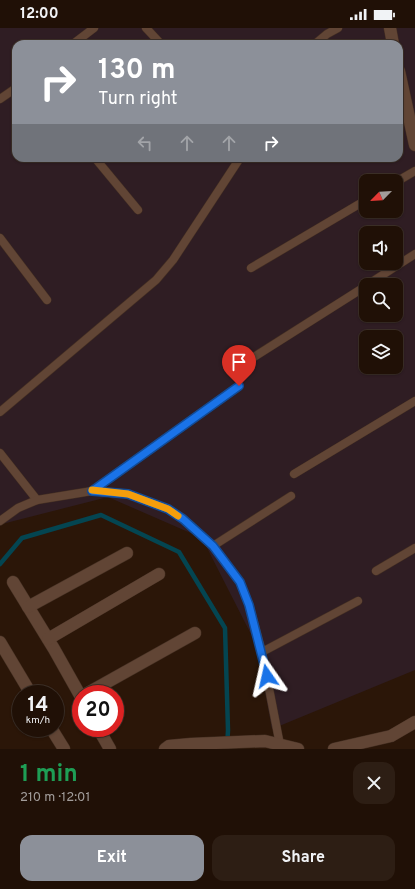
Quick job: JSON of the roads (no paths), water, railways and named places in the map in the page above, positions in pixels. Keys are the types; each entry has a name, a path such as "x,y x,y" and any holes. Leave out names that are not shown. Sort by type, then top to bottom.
{"street":[{"path":"390,28 392,40"},
{"path":"403,90 415,145"},
{"path":"28,607 127,553"},
{"path":"48,639 159,574"},
{"path":"13,582 74,685"},
{"path":"102,685 195,633"},
{"path":"0,642 26,685"},
{"path":"334,749 391,736 415,722"},
{"path":"57,737 64,749"},
{"path":"103,737 110,749"},
{"path":"168,748 191,744 265,741 298,749"}],"lane":[{"path":"78,40 94,28"},
{"path":"146,28 157,40"},
{"path":"320,40 338,28"},
{"path":"0,99 12,91"},
{"path":"98,162 138,210"},
{"path":"0,412 156,280 173,260 237,162"},
{"path":"403,178 415,171"},
{"path":"251,268 359,204"},
{"path":"0,238 47,300"},
{"path":"377,278 415,254"},
{"path":"246,362 359,289"},
{"path":"92,491 239,386"},
{"path":"294,474 415,401"},
{"path":"0,453 37,500"},
{"path":"0,521 18,508 37,500 60,495 92,491 128,494 168,509 183,519 213,546 240,582 249,605 262,652 280,745"},
{"path":"213,546 290,496"},
{"path":"376,571 415,548"},
{"path":"262,652 358,600"}],"waterway":[{"path":"0,564 22,538 101,515 179,552 225,628 228,730 227,749"}]}
